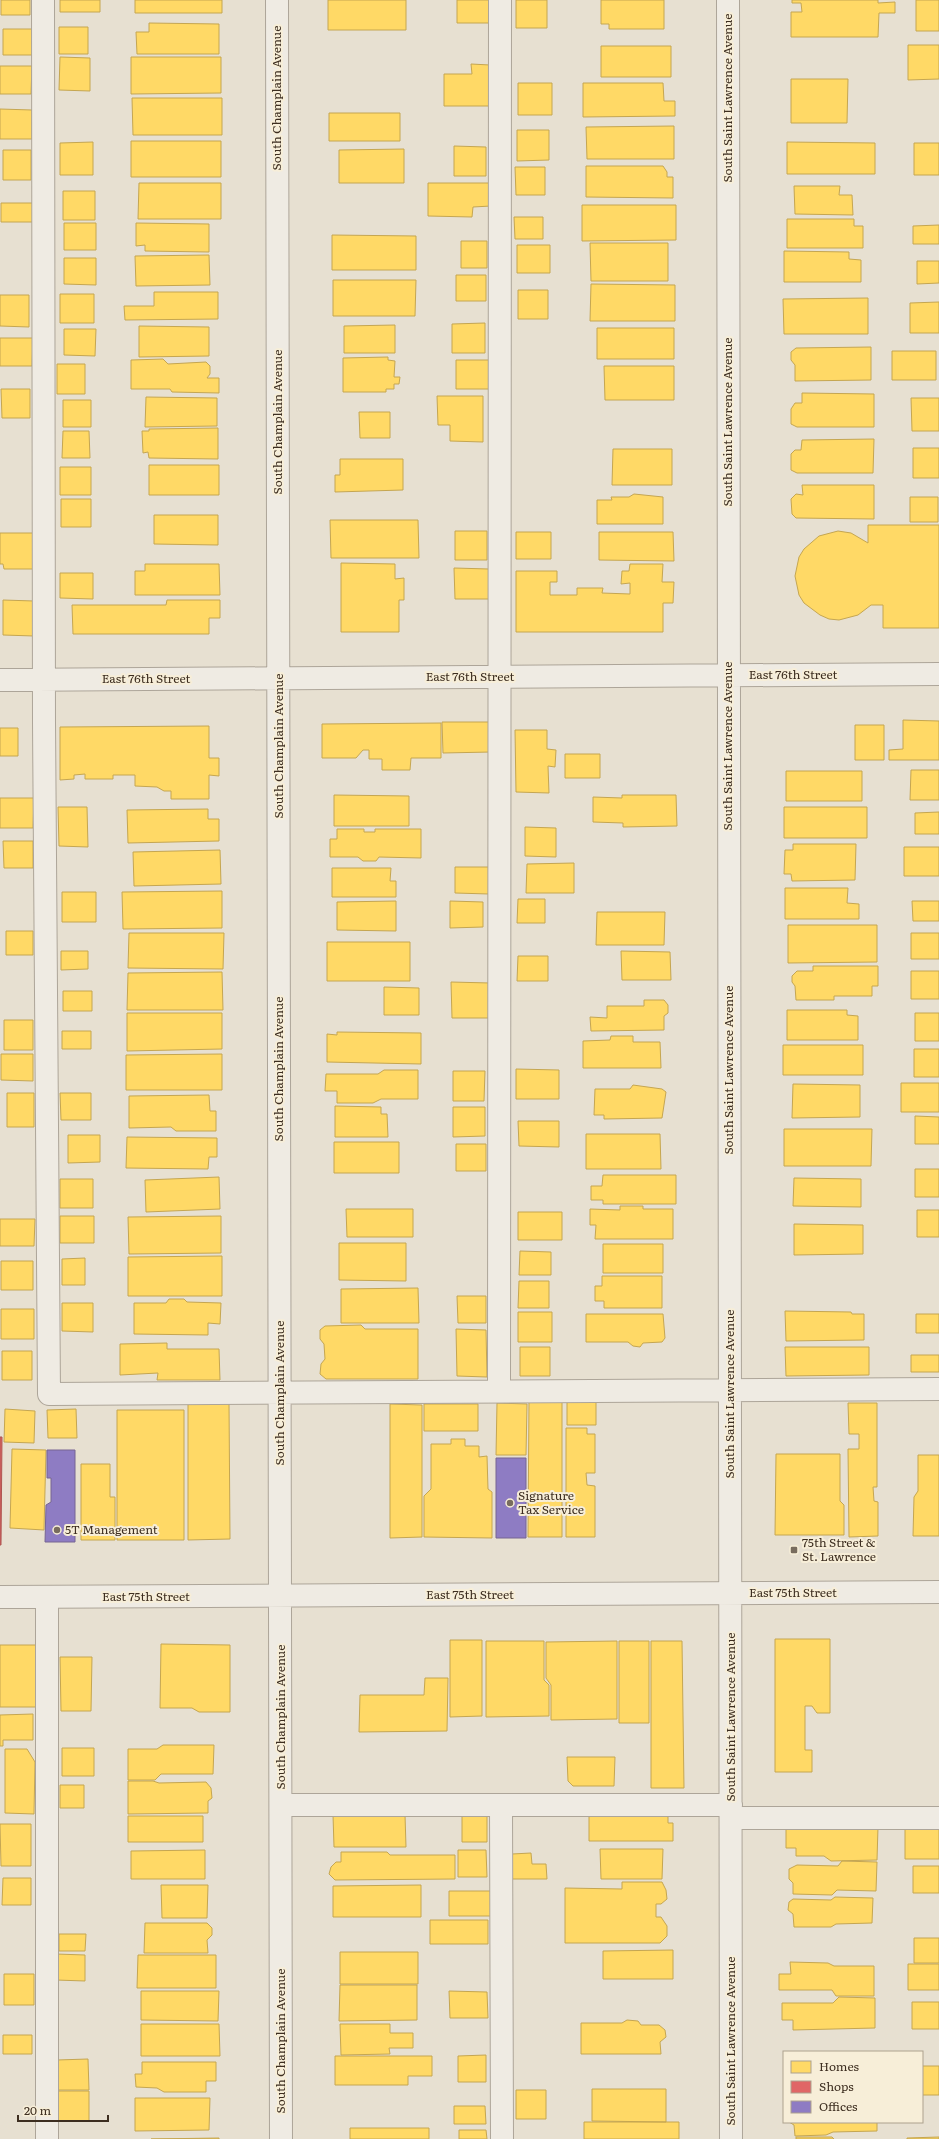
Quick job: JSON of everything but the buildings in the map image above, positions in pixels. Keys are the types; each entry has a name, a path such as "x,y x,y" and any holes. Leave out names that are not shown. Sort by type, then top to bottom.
{"street":[{"path":"43,0 44,680 49,1394 939,1389"},
{"name":"South Champlain Avenue","path":"277,0 281,2139"},
{"path":"499,1391 500,0"},
{"name":"South Saint Lawrence Avenue","path":"728,0 731,2139"},
{"name":"East 76th Street","path":"0,680 939,674"},
{"name":"East 75th Street","path":"0,1597 939,1592"},
{"path":"47,1597 47,2139"},
{"path":"281,1805 501,1806 731,1811 939,1818"},
{"path":"501,1806 502,2139"}],"place":[{"name":"Signature Tax Service","path":"510,1503"},
{"name":"5T Management","path":"57,1530"},
{"name":"75th Street & St. Lawrence","path":"794,1550"}]}
